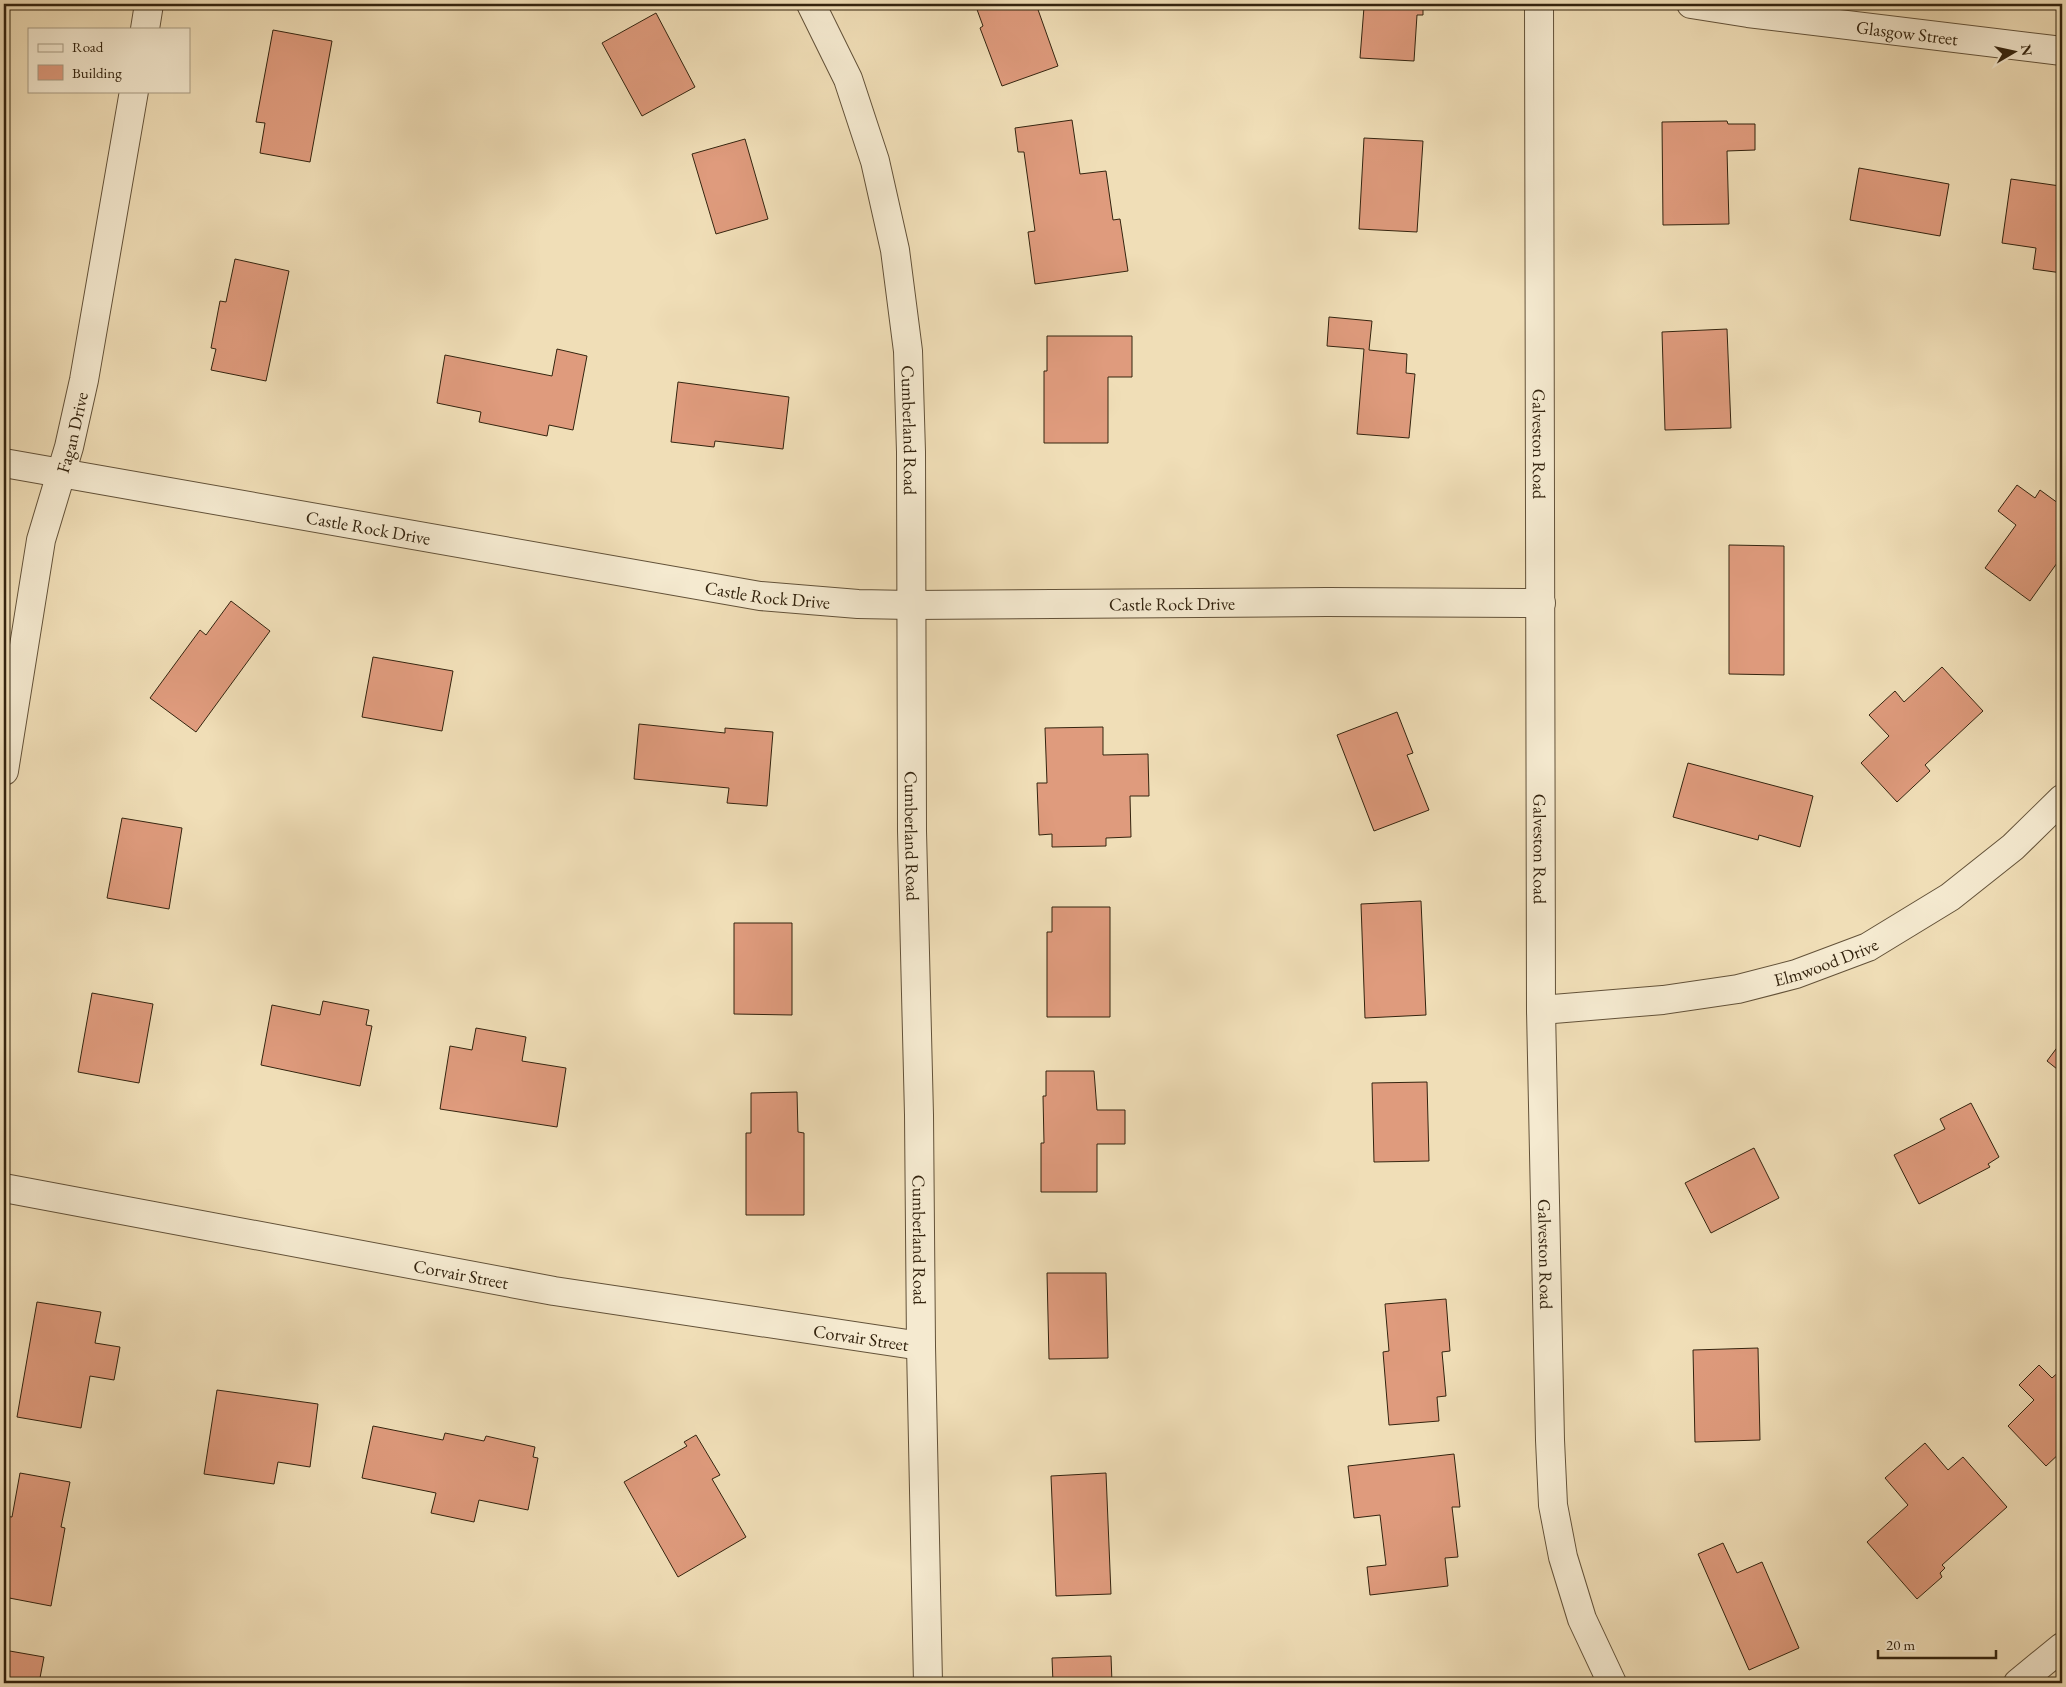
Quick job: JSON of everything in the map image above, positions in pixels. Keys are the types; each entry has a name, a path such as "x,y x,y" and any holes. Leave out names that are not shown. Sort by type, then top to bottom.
{"street":[{"path":"145,28 149,4"},
{"name":"Cumberland Road","path":"811,4 851,88 875,161 895,250 908,350 911,452 912,831 919,1115 921,1346 928,1683"},
{"name":"Galveston Road","path":"1539,4 1542,603 1541,1010 1553,1505 1563,1557 1582,1619 1612,1683"},
{"name":"Glasgow Street","path":"1691,4 1748,14 2062,51"},
{"name":"Fagan Drive","path":"4,771 41,540 69,446 84,380 134,92"},
{"name":"Castle Rock Drive","path":"4,463 760,596 858,604 911,606 1327,602 1542,603"},
{"name":"Elmwood Drive","path":"1541,1010 1663,1000 1738,989 1796,974 1868,947 1950,897 2013,847 2062,799"},
{"name":"Corvair Street","path":"4,1188 554,1292 921,1346"},
{"path":"2018,1683 2062,1647"}],"building":[{"path":"975,4 1030,4 1031,6 1036,4 1058,66 1002,86 980,28 983,26"},
{"path":"1368,4 1423,4 1423,15 1417,15 1414,61 1360,58 1364,7 1368,8"},
{"path":"656,13 695,87 642,116 602,43"},
{"path":"273,30 332,41 310,162 260,153 265,123 256,122"},
{"path":"1072,120 1080,174 1106,171 1113,220 1120,219 1128,271 1035,284 1028,232 1035,231 1024,152 1018,152 1015,128"},
{"path":"1727,121 1728,124 1755,124 1755,150 1727,151 1729,224 1663,225 1662,122"},
{"path":"1364,138 1423,141 1417,232 1359,229"},
{"path":"745,139 768,219 716,234 692,154"},
{"path":"1859,168 1949,184 1940,236 1850,220"},
{"path":"2011,179 2060,186 2062,179 2062,273 2033,269 2036,248 2002,243"},
{"path":"235,259 289,271 266,381 211,370 216,349 211,348 220,301 226,302"},
{"path":"1329,317 1372,321 1369,350 1407,354 1406,373 1415,374 1409,438 1357,434 1364,349 1327,346"},
{"path":"1727,329 1731,428 1665,430 1662,332"},
{"path":"1047,336 1132,336 1132,377 1108,377 1108,443 1044,443 1044,371 1047,371"},
{"path":"557,349 587,356 573,430 549,425 547,436 479,422 481,412 437,403 445,355 552,376"},
{"path":"678,382 789,397 783,449 715,441 714,447 671,442"},
{"path":"2017,485 2035,498 2040,490 2062,506 2062,556 2030,601 1985,568 2016,525 1998,511"},
{"path":"1729,545 1784,546 1784,675 1729,674"},
{"path":"231,601 270,631 196,732 150,698 200,630 206,635"},
{"path":"373,657 453,671 442,731 362,717"},
{"path":"1942,667 1983,711 1925,765 1930,771 1897,802 1861,763 1889,736 1869,715 1895,691 1904,702"},
{"path":"1397,712 1413,753 1407,755 1429,810 1374,831 1337,735"},
{"path":"639,724 725,733 725,728 773,732 767,806 727,803 729,788 634,779"},
{"path":"1103,727 1103,755 1148,754 1149,796 1130,796 1131,837 1106,838 1106,846 1052,847 1052,834 1039,835 1037,783 1047,783 1045,728"},
{"path":"1688,763 1813,796 1800,847 1759,835 1758,840 1673,817"},
{"path":"122,818 182,828 169,909 107,898"},
{"path":"1421,901 1426,1015 1365,1018 1361,904"},
{"path":"1052,907 1110,907 1110,1017 1047,1017 1047,932 1052,932"},
{"path":"734,923 792,923 792,1015 734,1014"},
{"path":"92,993 153,1004 139,1083 78,1072"},
{"path":"323,1001 369,1010 366,1025 372,1026 360,1086 261,1065 272,1005 320,1015"},
{"path":"476,1028 526,1037 522,1061 566,1068 557,1127 440,1109 450,1046 472,1050"},
{"path":"2062,1041 2062,1073 2047,1061"},
{"path":"1046,1071 1094,1071 1097,1110 1125,1110 1125,1144 1097,1144 1097,1192 1041,1192 1041,1143 1044,1143 1043,1096 1046,1096"},
{"path":"1427,1082 1429,1161 1374,1162 1372,1083"},
{"path":"797,1092 798,1132 804,1133 804,1215 746,1215 746,1133 751,1133 751,1093"},
{"path":"1971,1103 1999,1157 1988,1164 1990,1167 1919,1204 1894,1155 1945,1129 1940,1119"},
{"path":"1754,1148 1779,1198 1711,1233 1685,1183"},
{"path":"1047,1273 1106,1273 1108,1358 1049,1359"},
{"path":"1446,1299 1450,1351 1442,1352 1446,1396 1437,1397 1439,1421 1389,1425 1383,1352 1389,1351 1385,1304"},
{"path":"37,1302 101,1312 95,1343 120,1347 114,1380 90,1376 81,1428 17,1417"},
{"path":"1758,1348 1760,1440 1695,1442 1693,1350"},
{"path":"2039,1365 2052,1378 2062,1369 2062,1451 2046,1466 2008,1426 2034,1400 2019,1385"},
{"path":"217,1390 318,1404 310,1467 278,1462 274,1484 204,1474"},
{"path":"373,1426 443,1440 445,1433 484,1441 486,1436 535,1447 533,1457 538,1458 528,1510 479,1500 474,1522 431,1513 436,1493 362,1478"},
{"path":"696,1435 720,1475 712,1479 746,1537 678,1577 624,1482 687,1446 684,1442"},
{"path":"1925,1443 1948,1470 1963,1457 2007,1507 1942,1565 1945,1568 1940,1573 1942,1577 1917,1599 1867,1542 1908,1505 1885,1478"},
{"path":"1454,1454 1460,1507 1452,1507 1458,1557 1445,1558 1448,1586 1370,1595 1367,1567 1386,1565 1380,1515 1354,1518 1348,1466"},
{"path":"20,1473 70,1482 61,1527 65,1528 51,1606 4,1597 5,1516 12,1517"},
{"path":"1106,1473 1111,1594 1056,1596 1051,1476"},
{"path":"1723,1543 1737,1573 1762,1562 1799,1648 1749,1670 1698,1554"},
{"path":"4,1650 44,1657 39,1683 4,1683"},
{"path":"1111,1656 1112,1683 1053,1683 1052,1658"}]}
